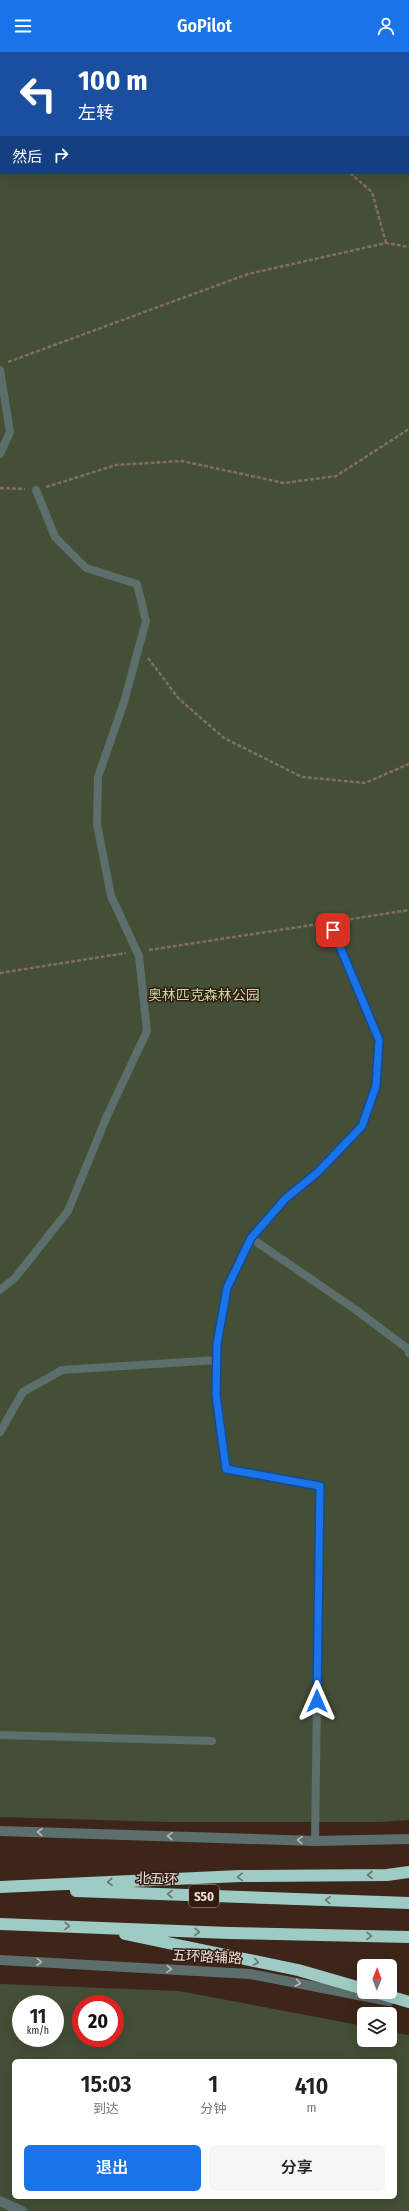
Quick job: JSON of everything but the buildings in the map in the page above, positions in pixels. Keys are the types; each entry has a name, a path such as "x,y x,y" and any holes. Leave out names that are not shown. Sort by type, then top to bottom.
{"highway":[{"path":"0,1888 240,1876 387,1875 409,1872"},
{"name":"北五环","path":"0,1888 409,1903"},
{"path":"0,1924 409,1937"},
{"path":"95,1928 203,1952 298,1970 357,1987"},
{"path":"397,1998 409,2002"}],"street":[{"path":"0,1830 315,1841 409,1839"},
{"name":"五环路辅路","path":"0,1960 250,1974 409,2005"},
{"path":"0,2201 22,2211"}],"lane":[{"path":"0,370 10,432 0,454"},
{"path":"0,1290 16,1278 68,1211 107,1116 147,1031 137,952 111,896 98,824 98,777 124,702 146,621 137,584 86,568 55,537 36,490"},
{"path":"315,1841 320,1486 226,1469 216,1395 217,1344 227,1288 251,1238 285,1199 318,1172 362,1126 376,1086 379,1040 333,930"},
{"path":"251,1238 356,1310 408,1349 409,1353"},
{"path":"0,1432 23,1392 62,1370 217,1360"},
{"path":"0,1735 212,1741"}],"path":[{"path":"351,174 372,192 386,243"},
{"path":"7,362 248,274 386,243 409,247"},
{"path":"0,488 36,490 116,466 182,461 284,483 336,476 409,429"},
{"path":"139,647 178,699 224,738 302,777 365,783 409,764"},
{"path":"0,973 409,910"}],"green space":[{"name":"奥林匹克森林公园","path":"0,174 409,174 409,1820 380,1822 167,1822 0,1817"},
{"path":"0,1984 179,1991 357,2025 357,2047 397,2047 397,2033 409,2035 409,2211 0,2211"}],"route":[{"path":"317,1701 320,1486 226,1469 216,1395 217,1344 227,1288 251,1238 285,1199 318,1172 362,1126 376,1086 379,1040 333,930"}]}
